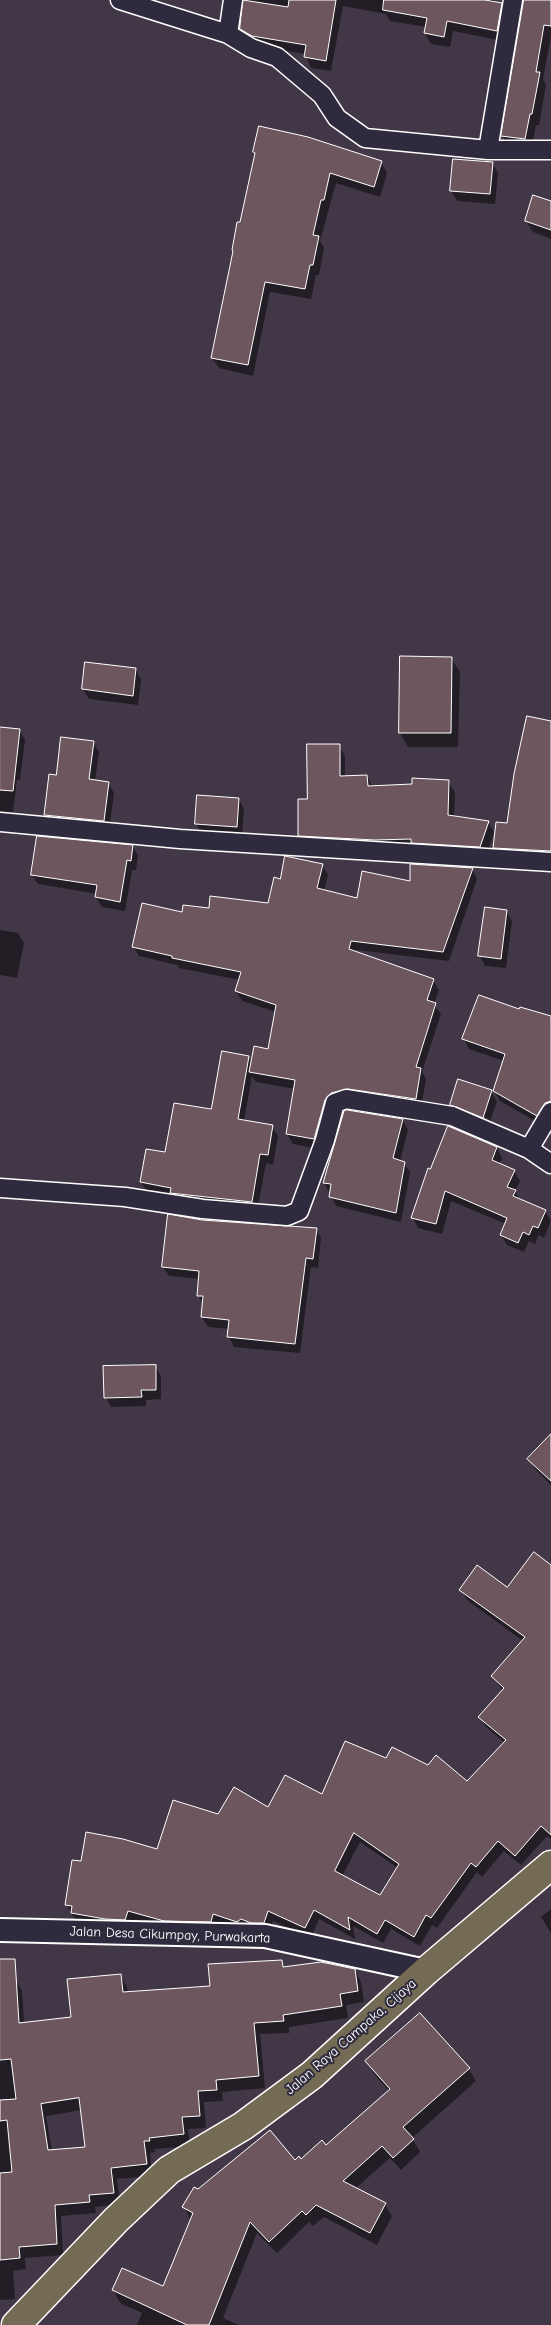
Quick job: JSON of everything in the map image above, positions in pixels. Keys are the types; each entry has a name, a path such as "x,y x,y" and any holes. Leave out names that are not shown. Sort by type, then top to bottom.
{"main road":[{"name":"Jalan Raya Campaka, Cijaya","path":"16,2325 116,2220 170,2170 243,2126 312,2075 426,1971 551,1866"}],"street":[{"path":"120,0 228,34 250,48 277,58 322,94 337,118 365,138 488,150 551,150"},
{"path":"228,34 233,0"},
{"path":"488,150 514,0"},
{"path":"0,822 190,839 551,862"},
{"path":"0,1188 125,1197 203,1209 288,1216 299,1211 325,1140 335,1104 346,1099 452,1116 529,1149 551,1164"},
{"path":"529,1149 551,1112"},
{"name":"Jalan Desa Cikumpay, Purwakarta","path":"0,1930 266,1936 426,1971"}],"building":[{"path":"243,0 288,7 289,0 336,0 326,61 304,57 306,45 252,36 240,29"},
{"path":"384,0 485,0 502,3 497,31 447,21 444,37 424,33 427,18 383,10"},
{"path":"524,0 551,0 551,26 544,25 536,72 540,72 525,139 501,136"},
{"path":"259,126 308,137 382,161 374,187 330,173 324,200 321,200 313,235 319,236 313,265 310,265 305,289 265,282 248,365 211,358 233,251 237,222 240,222"},
{"path":"453,159 493,162 490,194 450,191"},
{"path":"533,195 551,201 551,230 525,221"},
{"path":"400,656 452,657 451,733 399,733"},
{"path":"85,662 136,668 133,696 82,689"},
{"path":"527,716 551,721 551,851 493,848 496,822 507,823 514,774"},
{"path":"0,727 20,729 13,791 0,790"},
{"path":"61,737 94,741 89,779 109,782 104,821 44,815 49,774 56,775"},
{"path":"307,744 340,744 340,776 367,775 368,786 412,784 412,778 449,780 448,815 489,821 480,847 411,843 411,839 375,840 298,836 298,799 307,799"},
{"path":"197,795 239,798 237,827 195,824"},
{"path":"37,836 133,845 131,861 127,860 120,902 95,897 97,885 31,875"},
{"path":"285,856 323,864 317,888 357,898 362,871 410,881 410,864 473,868 443,952 351,941 349,949 434,979 427,1000 436,1003 416,1067 421,1068 416,1099 348,1089 331,1093 325,1100 314,1139 286,1134 295,1080 249,1072 254,1046 268,1049 276,1005 235,991 241,972 172,958 172,956 132,947 142,903 182,912 183,905 209,908 210,896 268,903 274,877 280,879"},
{"path":"485,907 507,910 501,959 478,956"},
{"path":"479,995 519,1009 520,1007 551,1016 551,1101 545,1103 537,1116 493,1091 505,1054 462,1039"},
{"path":"222,1051 249,1056 238,1119 273,1125 268,1155 260,1154 252,1202 170,1193 171,1188 140,1182 146,1149 165,1152 174,1103 211,1109"},
{"path":"458,1079 492,1090 483,1118 450,1105"},
{"path":"344,1111 403,1119 393,1158 405,1162 396,1213 329,1197 331,1184 323,1183"},
{"path":"448,1126 497,1147 492,1160 515,1170 507,1187 516,1190 513,1196 546,1210 538,1228 533,1226 529,1235 523,1232 518,1243 500,1235 507,1218 445,1191 436,1224 411,1218 428,1168 430,1169"},
{"path":"168,1214 202,1220 317,1228 313,1259 306,1258 295,1344 227,1337 229,1320 201,1317 203,1296 197,1296 199,1271 162,1267"},
{"path":"156,1365 156,1390 141,1390 142,1397 104,1398 103,1366"},
{"path":"551,1434 551,1481 527,1459"},
{"path":"534,1552 551,1565 551,1835 541,1826 515,1856 498,1841 476,1867 471,1863 431,1918 426,1915 414,1937 385,1920 377,1934 348,1917 350,1930 314,1910 305,1928 268,1911 264,1923 251,1923 241,1919 237,1922 213,1914 211,1922 164,1921 128,1911 125,1920 105,1919 71,1913 72,1906 65,1905 72,1860 81,1861 86,1832 123,1839 157,1849 173,1800 218,1814 234,1787 268,1807 285,1775 322,1794 345,1741 386,1758 392,1747 428,1765 436,1755 467,1781 506,1740 478,1717 504,1688 491,1676 525,1637 459,1590 477,1565 507,1587","holes":["354,1833 399,1864 380,1895 335,1871"]},
{"path":"0,1959 15,1959 19,2023 71,2017 67,1979 121,1974 123,1992 210,1986 208,1964 282,1960 283,1967 321,1962 355,1969 358,1991 340,1994 342,2006 283,2015 284,2021 254,2023 259,2076 216,2080 217,2090 198,2091 200,2116 182,2117 184,2134 149,2138 150,2141 144,2141 147,2164 111,2168 114,2193 89,2195 90,2202 55,2205 57,2244 19,2247 20,2258 0,2260 0,2173 12,2172 7,2120 0,2121 0,2100 16,2099 11,2059 0,2060","holes":["79,2098 85,2147 48,2150 41,2104"]},
{"path":"420,2013 470,2068 403,2127 414,2139 393,2158 382,2146 343,2181 386,2203 370,2233 316,2205 306,2215 302,2211 269,2242 250,2222 209,2325 187,2325 112,2290 122,2268 163,2286 193,2213 182,2207 194,2187 198,2189 270,2130 295,2160 299,2156 301,2159 322,2140 326,2145 390,2089 365,2061"}]}
